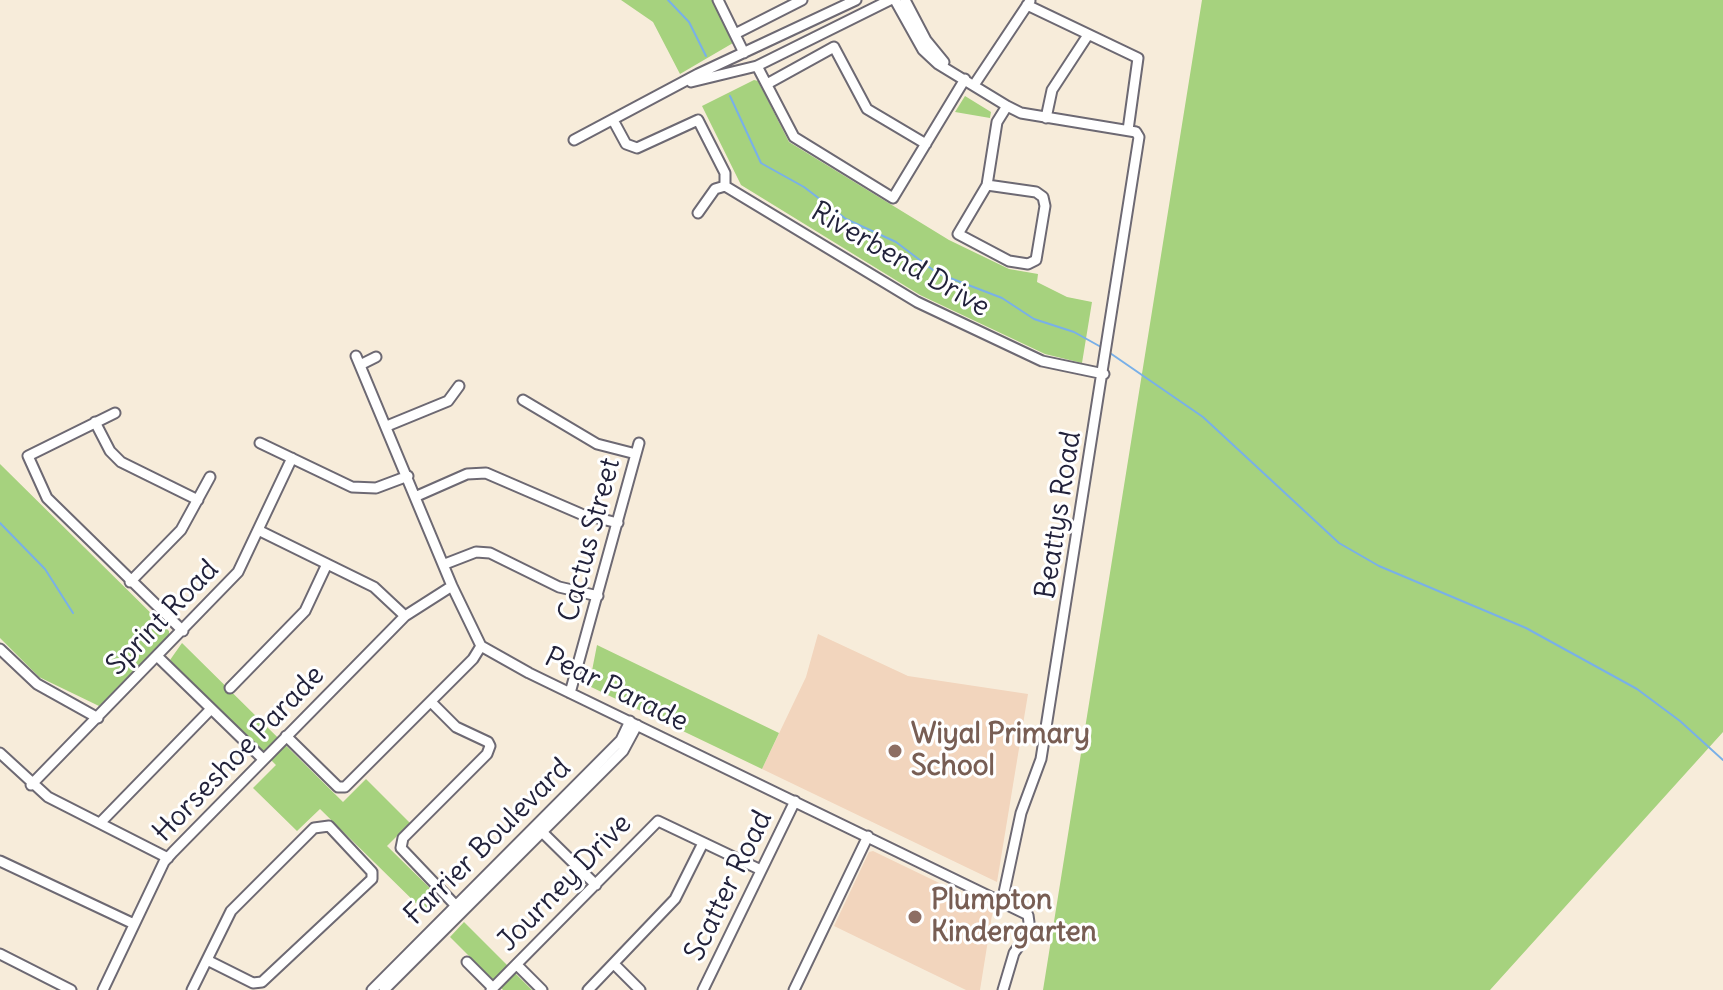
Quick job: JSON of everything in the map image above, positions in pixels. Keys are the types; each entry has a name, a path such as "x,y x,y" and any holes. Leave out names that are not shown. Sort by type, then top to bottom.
{"street":[{"path":"718,0 744,53"},
{"path":"735,34 802,0"},
{"path":"574,140 856,0"},
{"path":"680,85 757,66 893,0 923,50 1007,106 1046,118 1132,131"},
{"path":"905,0 926,40 955,73"},
{"path":"757,66 794,137 893,198 926,144 1029,3 1088,35 1052,90 1046,118"},
{"name":"Beattys Road","path":"1002,902 1021,813 1041,759 1139,137 1132,131 1138,58 1088,35"},
{"path":"767,84 834,47 867,109 926,144"},
{"path":"674,74 680,85"},
{"path":"987,185 1036,192 1043,197 1045,206 1036,260 1028,264 1009,261 958,234 987,185 997,122 1007,106"},
{"path":"613,120 626,144 637,148 698,120 725,173 725,186 715,189 698,213"},
{"name":"Riverbend Drive","path":"725,186 917,302 1042,361 1104,374"},
{"path":"286,736 338,787 345,787 473,659 481,646 452,586 358,361 376,357"},
{"path":"387,426 448,401 459,386"},
{"path":"523,400 597,444 636,454"},
{"path":"115,413 28,456 47,498 183,631"},
{"path":"95,422 110,451 121,462 198,500"},
{"path":"279,451 284,441"},
{"path":"260,443 352,487 366,489 408,476"},
{"name":"Cactus Street","path":"570,693 639,443"},
{"name":"Sprint Road","path":"31,785 238,572 292,458"},
{"path":"417,496 467,474 486,473 581,514 618,523"},
{"path":"130,582 181,530 210,477"},
{"path":"258,530 374,587 405,616"},
{"path":"445,564 476,552 490,553 559,587 598,596"},
{"path":"230,688 305,611 327,564"},
{"name":"Horseshoe Parade","path":"103,990 168,858 405,616 452,586"},
{"name":"Pear Parade","path":"481,646 570,693 1028,915 1030,930 1014,953 1003,990"},
{"path":"0,649 37,684 98,718"},
{"path":"158,657 263,759"},
{"path":"431,702 456,727 488,742 490,746 487,754 403,838 401,848 459,908"},
{"path":"100,823 211,709"},
{"name":"Farrier Boulevard","path":"372,990 623,751 633,723"},
{"path":"3,757 31,785 168,858"},
{"path":"0,772 3,757"},
{"name":"Scatter Road","path":"703,990 795,801"},
{"name":"Journey Drive","path":"492,989 658,821 761,870"},
{"path":"192,990 231,911 314,828 329,826 372,872 372,879 262,982 253,983 207,960"},
{"path":"540,830 596,885"},
{"path":"794,990 868,836"},
{"path":"588,990 675,899 703,843"},
{"path":"0,861 134,924"},
{"name":"Farrier Boulevard","path":"384,990 459,908"},
{"path":"0,954 71,990"},
{"path":"467,962 492,989"},
{"path":"614,964 640,990"},
{"path":"517,965 542,990"}],"shaded area":[{"name":"Wiyal Primary School","path":"818,634 908,676 1028,694 997,882 762,769 806,677"},
{"name":"Plumpton Kindergarten","path":"873,851 993,909 980,990 966,990 834,926 869,852"}],"green space":[{"path":"621,0 712,0 733,43 680,74 653,22"},
{"path":"1202,0 1723,0 1723,732 1490,990 1043,990"},
{"path":"754,80 758,81 789,142 949,240 1009,269 1038,274 1037,282 1067,297 1092,302 1082,363 1045,354 920,295 741,185 702,106"},
{"path":"965,96 991,112 990,118 955,112"},
{"path":"0,464 169,631 169,635 99,706 39,677 0,638"},
{"path":"182,643 343,802 366,779 410,823 387,846 440,898 428,915 320,809 297,831 253,788 276,765 170,660"},
{"path":"597,645 779,733 762,769 589,686"},
{"path":"464,922 532,990 503,990 450,937"}],"waterway":[{"path":"668,0 689,22 706,56"},
{"path":"730,96 761,163 804,187 846,219 896,242 937,273 1002,298 1034,319 1074,332 1101,347"},
{"path":"1110,353 1203,417 1339,543 1379,566 1526,628 1637,689 1680,721 1723,760"},
{"path":"0,523 45,569 73,613"}],"place":[{"name":"Wiyal Primary School","path":"895,751"},
{"name":"Plumpton Kindergarten","path":"915,917"}]}
